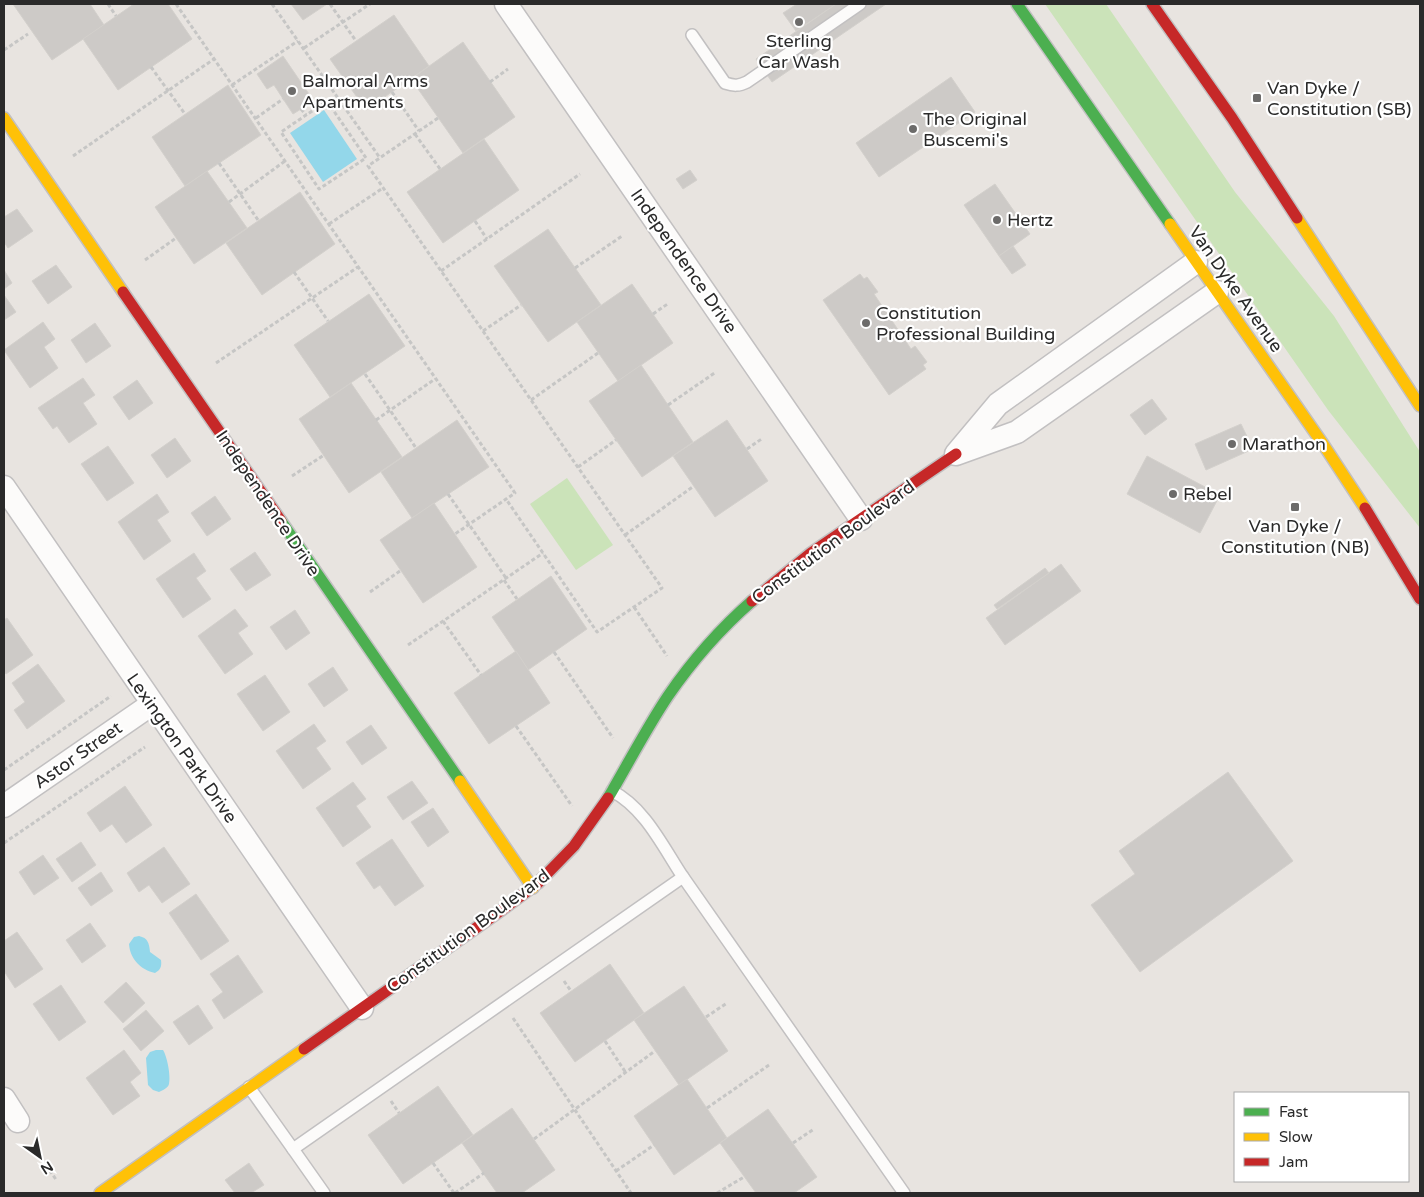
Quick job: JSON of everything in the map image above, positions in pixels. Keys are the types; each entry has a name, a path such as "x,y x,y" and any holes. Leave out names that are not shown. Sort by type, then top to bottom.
{"street":[{"name":"Independence Drive","path":"506,4 861,519"},
{"name":"Van Dyke Avenue","path":"1017,4 1323,444 1372,518 1420,599"},
{"path":"1152,4 1232,118 1420,406"},
{"name":"Independence Drive","path":"4,118 533,888"},
{"name":"Constitution Boulevard","path":"956,454 998,404 1196,262"},
{"name":"Constitution Boulevard","path":"100,1193 249,1086 533,888 575,845 612,791 653,718 684,674 716,634 750,602 790,569 956,454 1017,432 1217,292"},
{"path":"1053,364 1074,393"},
{"name":"Lexington Park Drive","path":"4,487 362,1008"},
{"name":"Astor Street","path":"4,806 152,704"},
{"path":"4,1099 18,1121"}],"lane":[{"path":"692,35 725,83 740,86 860,4"},
{"path":"612,791 625,798 640,814 904,1193"},
{"path":"293,1149 683,876"},
{"path":"249,1086 324,1193"}],"path":[{"path":"108,4 116,16"},
{"path":"176,4 515,493 455,534"},
{"path":"272,4 380,158"},
{"path":"330,4 356,41"},
{"path":"304,49 370,4"},
{"path":"4,50 28,34"},
{"path":"232,85 298,41"},
{"path":"73,156 214,59"},
{"path":"152,67 185,114"},
{"path":"490,82 508,69"},
{"path":"392,92 419,131"},
{"path":"256,118 283,99"},
{"path":"327,101 366,158 319,190 281,132 306,115 327,101"},
{"path":"301,109 306,115"},
{"path":"438,118 368,166 662,588 597,632 506,499"},
{"path":"415,134 440,169"},
{"path":"229,202 285,161"},
{"path":"219,163 258,220"},
{"path":"441,270 580,174"},
{"path":"328,224 383,188"},
{"path":"475,221 487,239"},
{"path":"575,268 622,236"},
{"path":"145,260 176,238"},
{"path":"216,363 358,267"},
{"path":"294,272 328,321"},
{"path":"653,314 669,303"},
{"path":"483,331 521,305"},
{"path":"531,400 598,353"},
{"path":"668,405 716,372"},
{"path":"365,374 416,448"},
{"path":"376,420 435,379"},
{"path":"747,449 763,438"},
{"path":"578,467 616,440"},
{"path":"292,476 324,455"},
{"path":"625,535 694,486"},
{"path":"448,494 518,599"},
{"path":"408,645 543,553"},
{"path":"370,592 400,571"},
{"path":"634,607 667,656"},
{"path":"443,621 481,676"},
{"path":"554,652 618,744"},
{"path":"4,770 111,696"},
{"path":"516,726 577,812"},
{"path":"4,843 145,746"},
{"path":"562,978 571,991"},
{"path":"706,1017 726,1003"},
{"path":"510,1014 632,1193"},
{"path":"604,1041 626,1073"},
{"path":"534,1139 655,1051"},
{"path":"707,1108 769,1064"},
{"path":"389,1099 399,1113"},
{"path":"793,1143 814,1129"},
{"path":"616,1171 654,1145"},
{"path":"433,1163 454,1193 484,1173"},
{"path":"46,1165 57,1181"},
{"path":"717,1193 744,1177"}],"green space":[{"path":"1045,4 1106,4 1235,192 1334,316 1420,452 1420,528 1328,410"},
{"path":"567,478 613,545 576,570 530,504"}],"water":[{"path":"324,110 357,159 323,182 290,133"},
{"path":"139,936 146,940 150,952 161,960 160,968 155,973 145,969 134,959 129,944 134,937"},
{"path":"163,1050 169,1076 168,1085 159,1092 153,1090 148,1085 146,1058 150,1052"}],"building":[{"path":"13,4 90,4 104,25 52,60"},
{"path":"134,4 168,4 192,39 118,90 83,39"},
{"path":"291,4 327,4 303,20"},
{"name":"Sterling Car Wash","path":"797,4 836,4 796,31 783,13"},
{"path":"836,4 886,4 772,82 756,59"},
{"path":"394,15 429,66 366,110 330,59"},
{"path":"463,42 515,117 463,153 411,79"},
{"path":"283,56 311,97 307,100 309,104 293,114 274,85 267,89 257,74"},
{"name":"The Original Buscemi's","path":"951,77 975,112 879,177 856,143"},
{"path":"228,85 261,135 185,186 152,137"},
{"path":"484,139 519,190 443,243 407,192"},
{"path":"690,170 697,180 683,189 676,179"},
{"path":"207,171 247,228 194,264 155,207"},
{"name":"Hertz","path":"995,184 1030,234 999,256 964,205"},
{"path":"300,192 335,244 262,295 226,243"},
{"path":"17,209 33,231 8,248 4,242 4,217"},
{"path":"548,229 601,305 548,342 494,266"},
{"path":"1013,246 1026,265 1012,274 999,256"},
{"path":"56,265 72,287 48,304 32,281"},
{"path":"4,270 12,283 4,289"},
{"name":"Constitution Professional Building","path":"860,274 864,279 867,277 878,292 874,294 911,349 915,346 927,362 923,365 926,369 889,395 823,300"},
{"path":"632,284 673,343 618,381 577,322"},
{"path":"369,294 405,346 330,397 294,345"},
{"path":"4,295 16,312 4,320"},
{"path":"43,322 55,339 44,347 58,368 30,388 4,350"},
{"path":"95,323 111,346 86,363 71,340"},
{"path":"641,365 693,442 642,477 589,401"},
{"path":"83,378 95,395 83,403 97,424 69,443 57,426 53,429 38,408"},
{"path":"137,380 153,403 129,420 113,397"},
{"path":"351,383 402,457 349,493 299,419"},
{"path":"1152,399 1167,419 1145,435 1130,415"},
{"path":"457,420 489,467 412,518 381,472"},
{"path":"727,420 768,481 715,517 673,456"},
{"path":"1241,424 1253,449 1206,470 1195,444"},
{"path":"175,438 191,461 167,478 151,455"},
{"path":"108,446 134,483 107,501 81,464"},
{"name":"Rebel","path":"1147,456 1220,495 1200,533 1127,494"},
{"path":"157,494 169,512 157,520 171,541 144,560 118,522"},
{"path":"215,496 231,519 207,536 191,513"},
{"path":"434,503 477,567 423,603 380,540"},
{"path":"255,552 271,575 246,591 230,569"},
{"path":"194,553 206,571 196,578 211,599 183,618 156,579"},
{"path":"1061,564 1081,591 1005,645 986,618"},
{"path":"1045,568 1049,573 997,609 994,605"},
{"path":"551,576 587,629 528,670 492,617"},
{"path":"235,609 248,626 238,633 253,654 225,674 198,636"},
{"path":"295,610 310,633 286,650 270,627"},
{"path":"7,618 33,655 6,674 4,671 4,620"},
{"path":"516,651 550,703 489,744 454,693"},
{"path":"38,664 65,701 27,729 14,710 25,702 12,683"},
{"path":"333,667 348,690 324,707 308,684"},
{"path":"265,675 290,712 263,731 237,694"},
{"path":"314,724 326,741 316,748 331,769 303,789 276,751"},
{"path":"371,725 387,748 362,765 346,742"},
{"path":"1228,772 1293,861 1140,972 1091,905 1135,874 1119,851"},
{"path":"412,781 428,803 403,820 387,797"},
{"path":"353,782 366,799 356,806 371,827 343,847 316,808"},
{"path":"125,786 152,825 126,843 112,824 100,832 87,813"},
{"path":"433,808 449,832 428,847 411,822"},
{"path":"392,839 424,886 395,906 380,885 374,889 356,863"},
{"path":"81,842 96,865 72,882 56,859"},
{"path":"164,847 190,884 162,903 149,885 139,892 127,873"},
{"path":"43,855 59,878 34,895 19,872"},
{"path":"101,872 113,891 91,906 78,888"},
{"path":"196,894 229,941 201,960 169,913"},
{"path":"90,923 106,946 82,963 66,940"},
{"path":"17,932 43,969 15,988 4,971 4,941"},
{"path":"238,955 263,992 224,1019 212,1000 223,992 210,974"},
{"path":"610,964 644,1013 575,1062 540,1013"},
{"path":"126,982 145,1003 123,1023 104,1002"},
{"path":"61,985 86,1022 59,1041 33,1004"},
{"path":"684,986 728,1051 679,1085 634,1020"},
{"path":"198,1005 213,1028 189,1045 173,1022"},
{"path":"146,1010 164,1031 141,1051 123,1029"},
{"path":"124,1050 141,1073 130,1082 140,1096 113,1115 86,1078"},
{"path":"687,1079 727,1138 674,1175 634,1116"},
{"path":"438,1086 473,1135 403,1184 368,1135"},
{"path":"512,1108 555,1170 522,1193 497,1193 462,1143"},
{"path":"768,1109 817,1177 794,1193 756,1193 720,1143"},
{"path":"249,1163 264,1185 251,1193 235,1193 225,1180"}],"traffic: fast":[{"path":"1017,4 1170,224"},
{"path":"281,521 460,781"},
{"path":"608,798 652,721 677,683 718,634 752,601"}],"traffic: slow":[{"path":"4,118 123,292"},
{"path":"1297,218 1420,406"},
{"path":"1170,224 1323,444 1365,508"},
{"path":"460,781 533,888"},
{"path":"100,1193 304,1049"}],"traffic: jam":[{"path":"1152,4 1232,118 1297,218"},
{"path":"123,292 281,521"},
{"path":"752,601 811,553 956,454"},
{"path":"1365,508 1420,599"},
{"path":"304,1049 538,883 574,846 608,798"}],"place":[{"name":"Sterling Car Wash","path":"799,22"},
{"name":"Balmoral Arms Apartments","path":"292,91"},
{"name":"Van Dyke / Constitution (SB)","path":"1257,98"},
{"name":"The Original Buscemi's","path":"913,129"},
{"name":"Hertz","path":"997,220"},
{"name":"Constitution Professional Building","path":"866,323"},
{"name":"Marathon","path":"1232,444"},
{"name":"Rebel","path":"1173,494"},
{"name":"Van Dyke / Constitution (NB)","path":"1295,507"}]}
